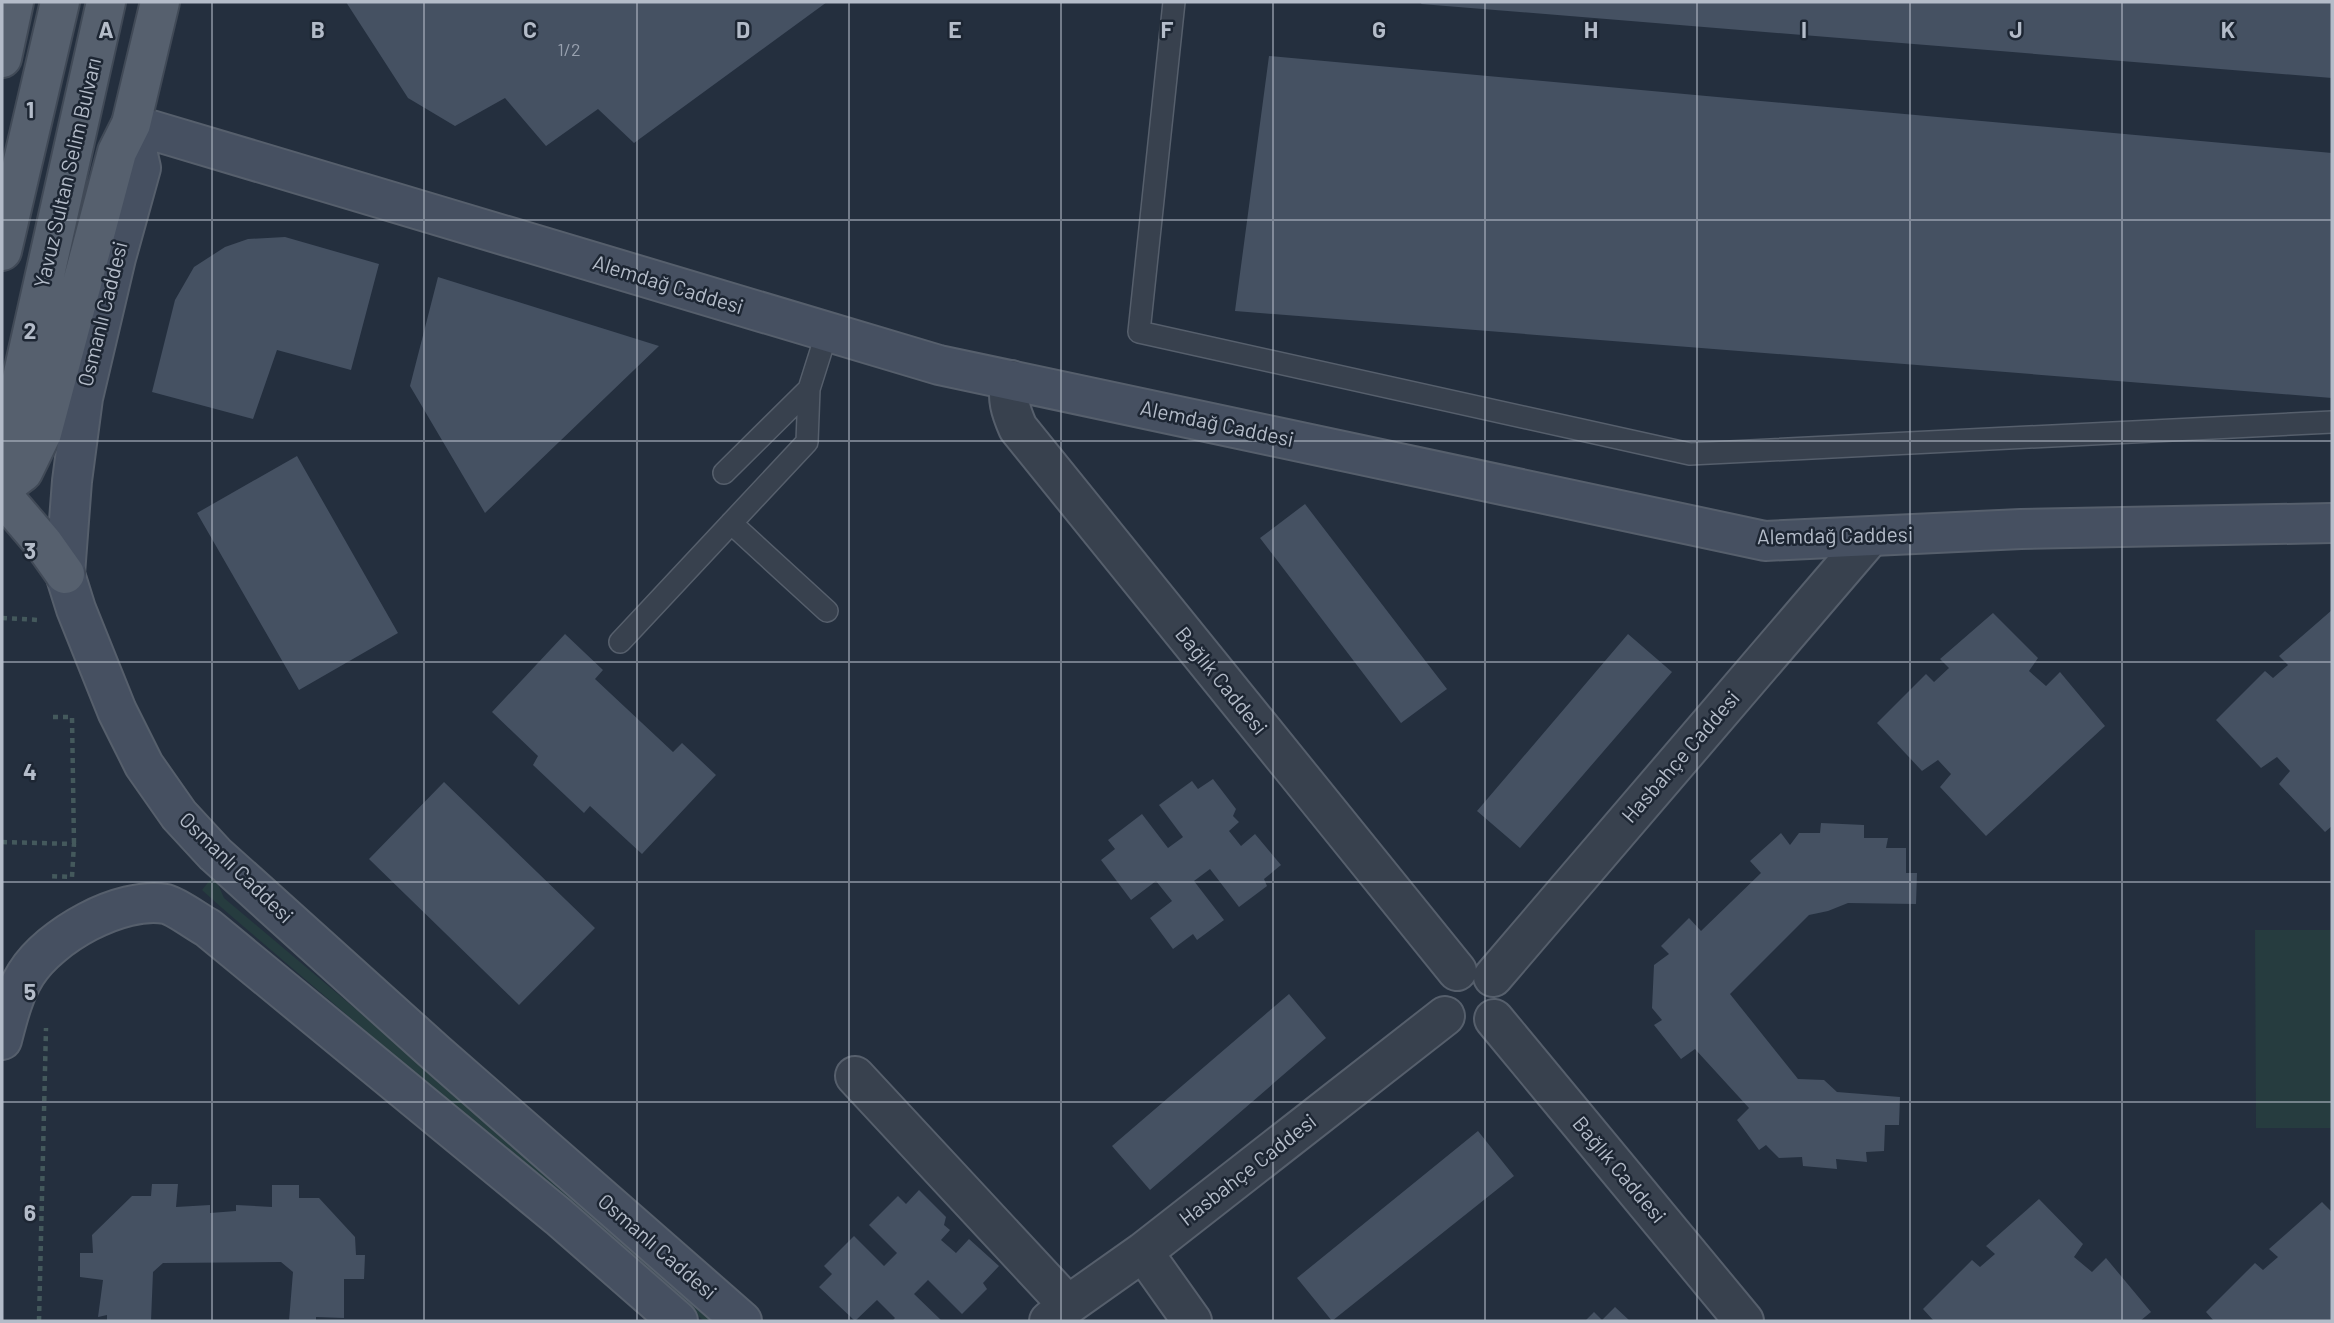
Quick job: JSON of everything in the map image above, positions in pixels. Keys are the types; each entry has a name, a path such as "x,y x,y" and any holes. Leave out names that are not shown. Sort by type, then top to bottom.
{"main road":[{"path":"2,56 14,2"},
{"path":"2,251 60,2"},
{"name":"Yavuz Sultan Selim Bulvarı","path":"2,467 106,2"},
{"path":"2,488 23,472 43,433 117,152 131,124 160,2"},
{"name":"Alemdağ Caddesi","path":"131,124 939,365 1765,541 2021,529 2332,523"},
{"name":"Osmanlı Caddesi","path":"131,124 141,168 116,258 83,398 72,481 65,574 76,610 117,711 144,765 179,815 224,862 436,1053 742,1321"},
{"path":"2,495 43,543 65,574"},
{"name":"Osmanlı Caddesi","path":"2,1040 12,1003 27,972 51,946 89,920 130,906 167,904 208,928 229,945 559,1217 678,1321"}],"street":[{"name":"Bağlık Caddesi","path":"1011,380 1008,389 1010,410 1018,428 1475,974"},
{"name":"Hasbahçe Caddesi","path":"1475,974 1870,537"},
{"path":"1475,974 1498,985 1501,994 1499,1012 1494,1019 1486,1025 1469,1030 1452,1023 1445,1016 1440,996 1448,977 1475,974"},
{"name":"Hasbahçe Caddesi","path":"1059,1313 1143,1252 1445,1016"},
{"name":"Bağlık Caddesi","path":"1494,1019 1744,1321"},
{"path":"855,1076 1059,1313"},
{"path":"1143,1252 1192,1321"}],"lane":[{"path":"1174,2 1139,332 1690,454 2332,422"},
{"path":"620,642 807,442 809,389 827,332"},
{"path":"724,473 809,389"},
{"path":"732,523 827,611"}],"path":[{"path":"2,618 45,620"},
{"path":"48,876 72,877 74,844 72,716 53,716"},
{"path":"2,842 74,844"},
{"path":"39,1321 47,1016"}],"green space":[{"path":"214,875 224,898 572,1191 720,1321 704,1321 222,908 202,890"},
{"path":"2255,930 2332,930 2332,1128 2256,1128"}],"building":[{"path":"346,2 827,2 634,143 598,109 546,146 505,98 455,126 408,98"},
{"path":"2332,2 2332,78 1421,4"},
{"path":"1269,56 2332,153 2332,398 1235,311"},
{"path":"285,237 379,264 351,370 277,350 253,419 152,392 175,300 194,267 225,247 248,239"},
{"path":"438,277 659,346 485,513 410,386"},
{"path":"297,456 398,633 299,690 197,513"},
{"path":"1305,504 1447,689 1401,723 1260,538"},
{"path":"2332,610 2332,826 2325,832 2279,784 2290,771 2277,757 2261,768 2216,720 2265,671 2273,678 2288,665 2279,656"},
{"path":"1993,613 2038,658 2029,671 2046,686 2060,672 2105,726 1986,836 1940,787 1951,774 1938,760 1922,771 1877,723 1926,674 1934,682 1949,668 1940,659"},
{"path":"565,634 603,670 595,679 673,752 682,743 716,775 642,854 590,806 584,813 533,765 538,756 492,712"},
{"path":"1628,634 1672,672 1520,848 1477,811"},
{"path":"1213,779 1236,809 1233,816 1239,822 1229,831 1241,846 1255,834 1281,865 1264,879 1267,886 1239,907 1210,869 1194,881 1224,920 1197,940 1193,934 1173,949 1150,918 1172,901 1156,881 1131,900 1101,860 1115,849 1108,840 1142,814 1168,848 1183,837 1159,805 1192,781 1198,789"},
{"path":"444,782 595,928 519,1005 369,859"},
{"path":"1821,823 1864,825 1864,838 1888,838 1886,848 1906,848 1906,873 1917,873 1916,904 1848,903 1809,915 1730,994 1798,1079 1824,1080 1837,1092 1900,1097 1899,1125 1885,1125 1884,1151 1866,1152 1867,1162 1836,1159 1837,1169 1803,1166 1802,1157 1779,1158 1766,1145 1759,1150 1737,1120 1749,1108 1695,1049 1681,1059 1654,1025 1662,1020 1652,1008 1654,965 1669,954 1661,946 1689,918 1701,931 1761,873 1750,861 1781,833 1790,845 1799,833 1820,833"},
{"path":"1289,994 1326,1038 1150,1190 1112,1146"},
{"path":"1478,1131 1514,1176 1332,1321 1297,1278"},
{"path":"152,1184 178,1184 176,1207 210,1205 210,1213 236,1211 236,1205 272,1207 272,1185 299,1185 299,1198 319,1198 355,1237 356,1255 365,1255 364,1279 344,1279 344,1318 316,1317 316,1321 289,1321 293,1272 281,1262 163,1263 153,1272 151,1321 107,1321 107,1315 98,1317 103,1280 80,1277 80,1253 93,1253 92,1235 132,1196 151,1196"},
{"path":"919,1190 946,1217 944,1225 950,1230 941,1240 956,1253 969,1239 999,1266 983,1283 987,1289 962,1314 928,1280 914,1294 942,1321 892,1321 895,1318 877,1300 855,1321 819,1287 832,1274 824,1266 854,1236 884,1266 897,1253 869,1225 898,1196 906,1204"},
{"path":"2039,1199 2083,1244 2074,1257 2092,1272 2106,1258 2151,1312 2140,1321 1934,1321 1923,1309 1972,1260 1980,1267 1995,1254 1986,1246"},
{"path":"2322,1202 2332,1212 2332,1321 2214,1321 2206,1312 2255,1263 2263,1270 2278,1257 2269,1249"},
{"path":"1615,1307 1630,1321 1585,1321 1594,1312 1602,1320"}]}
